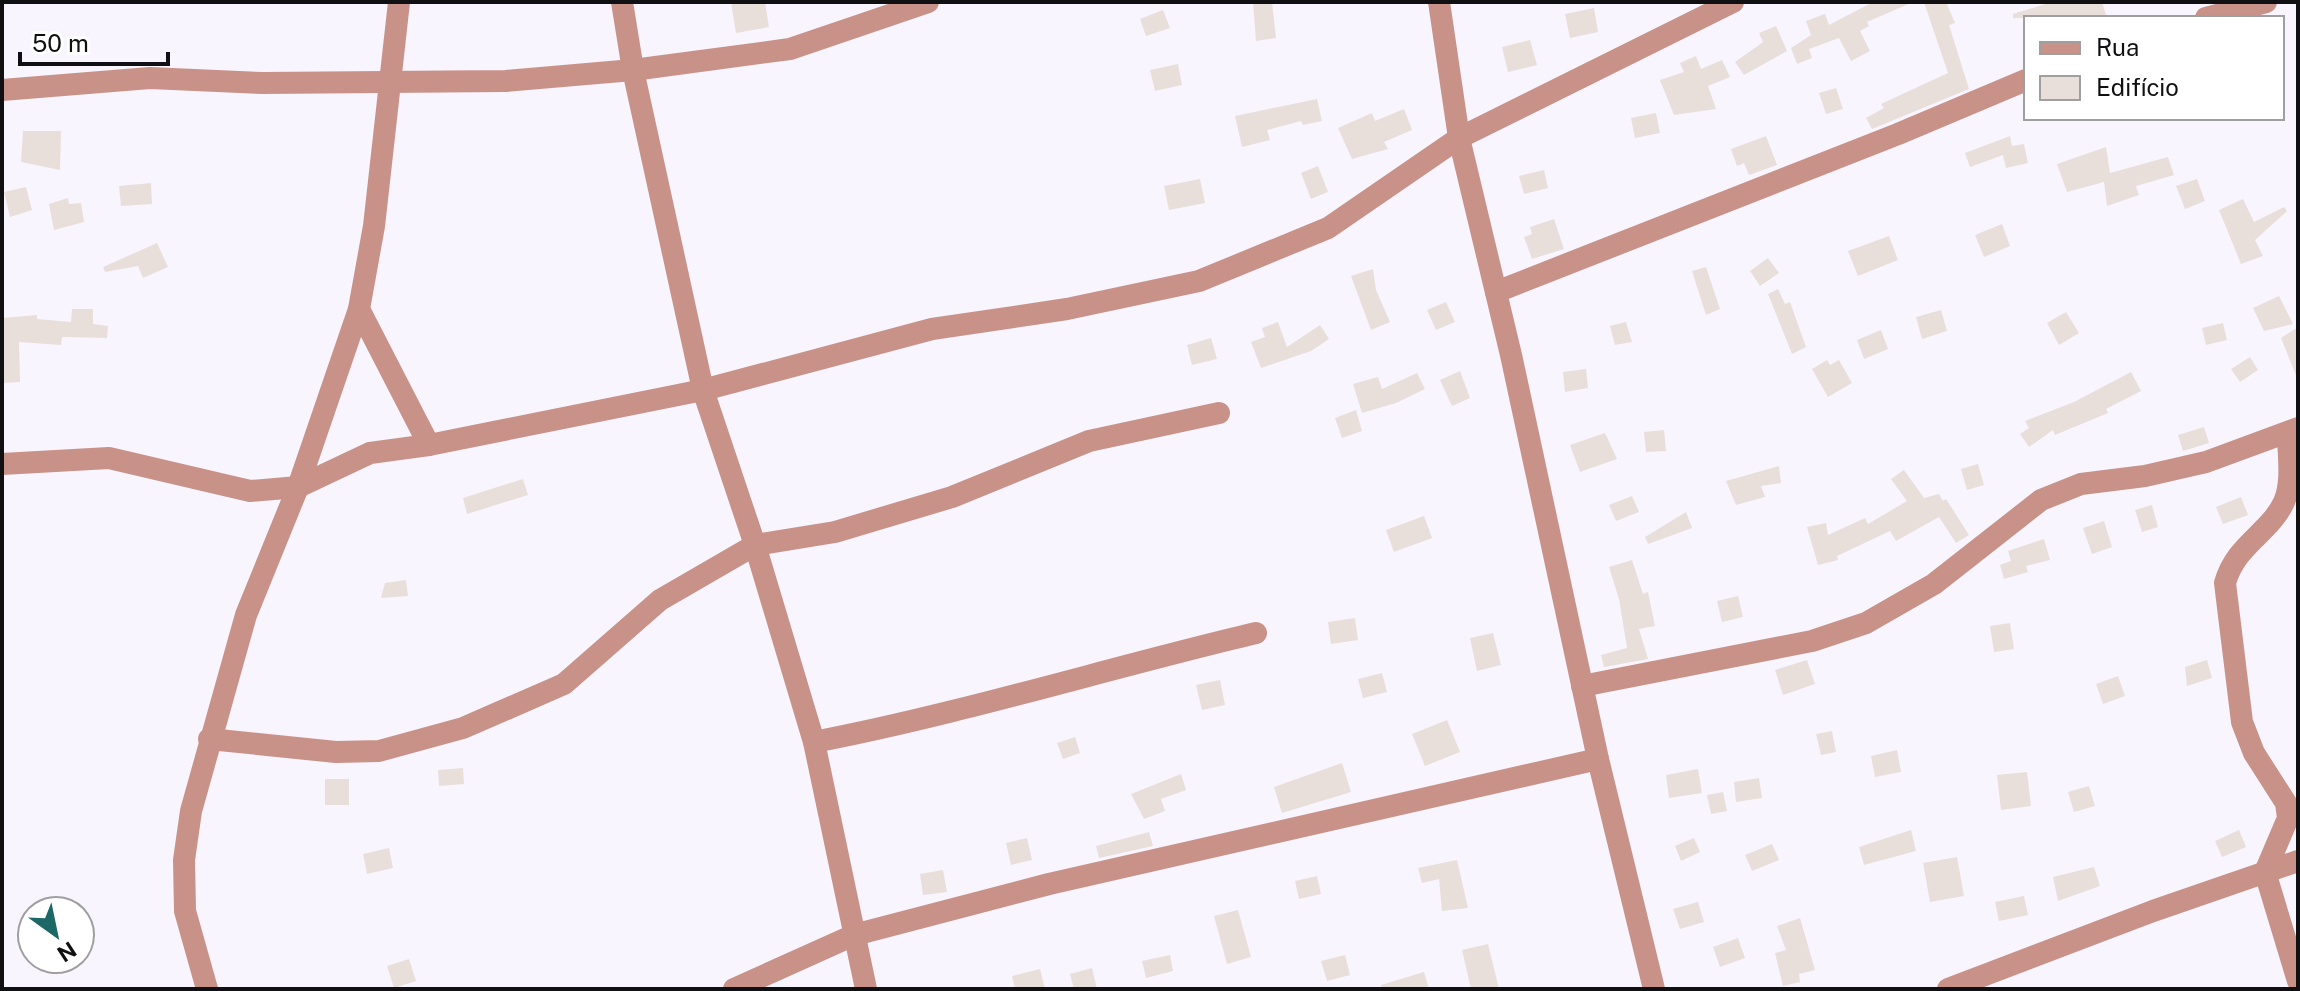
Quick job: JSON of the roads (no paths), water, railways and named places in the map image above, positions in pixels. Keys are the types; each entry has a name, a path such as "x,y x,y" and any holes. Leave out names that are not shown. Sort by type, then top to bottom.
{"street":[{"path":"207,989 185,911 184,860 191,811 246,615 298,487 359,309 374,226 399,2"},
{"path":"622,2 633,70 703,390 755,545 814,742 866,989"},
{"path":"2,90 150,78 506,81 633,70 790,49 928,2"},
{"path":"1439,2 1459,138 1496,292 1598,759 1654,989"},
{"path":"2,464 109,458 250,491 298,487 370,453 429,445 703,390 932,329 1067,309 1199,281 1328,228 1459,138 1733,2"},
{"path":"2214,16 2266,2"},
{"path":"1496,292 1898,134 2024,81"},
{"path":"359,309 429,445"},
{"path":"209,739 336,752 379,751 463,728 564,684 660,600 755,545 835,532 952,497 1089,441 1219,413"},
{"path":"1582,686 1812,641 1866,623 1934,584 1981,543 2041,500 2081,484 2145,476 2206,462 2293,430 2284,502 2231,562 2225,583 2242,722 2254,753 2286,803 2288,818 2265,872 2298,981"},
{"path":"814,742 928,720 1129,663 1256,633"},
{"path":"734,989 854,935 1049,884 1598,759"},
{"path":"1948,989 1991,981 2298,861"}]}
